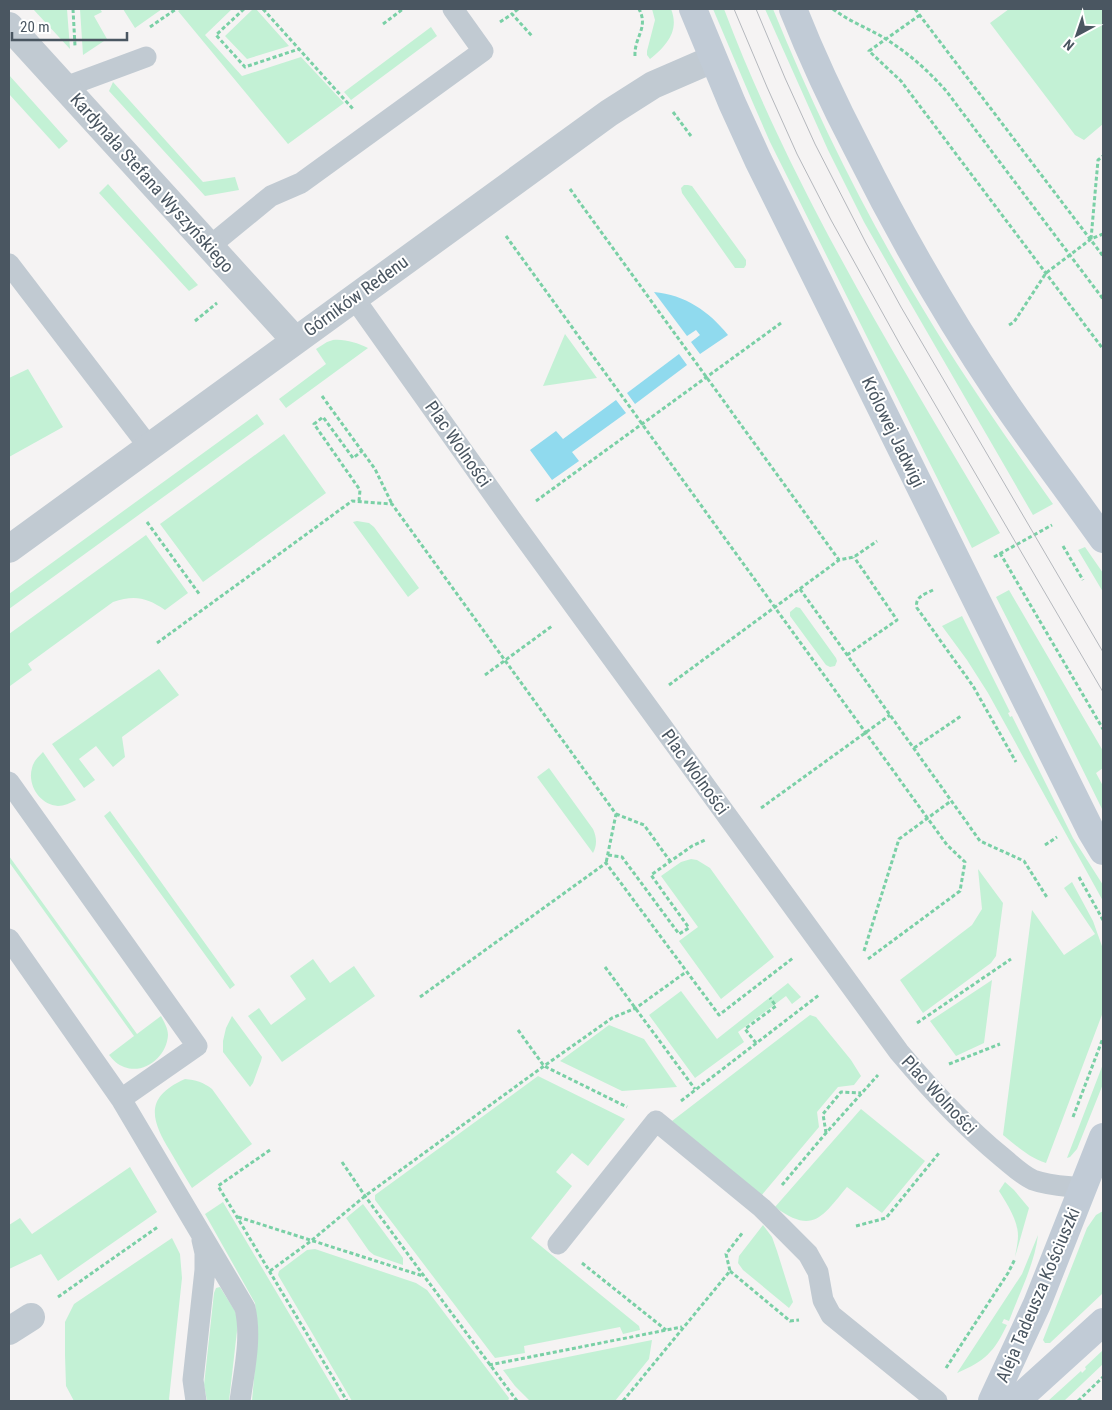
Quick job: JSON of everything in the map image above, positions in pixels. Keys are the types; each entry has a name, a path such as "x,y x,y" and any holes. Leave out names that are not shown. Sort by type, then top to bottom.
{"main road":[{"name":"Królowej Jadwigi","path":"693,9 758,160 811,269 1091,831 1103,851"},
{"path":"793,9 848,131 922,271 1000,396 1103,539"},
{"name":"Aleja Tadeusza Kościuszki","path":"992,1401 1093,1190 1103,1137"},
{"name":"Aleja Tadeusza Kościuszki","path":"1016,1401 1103,1322"}],"street":[{"name":"Kardynała Stefana Wyszyńskiego","path":"9,26 296,340"},
{"name":"Górników Redenu","path":"9,549 609,113 653,85 713,59"}],"lane":[{"path":"210,246 271,196 301,182 483,51 453,9"},
{"path":"65,87 146,57"},
{"path":"9,264 149,447"},
{"name":"Plac Wolności","path":"354,298 511,519 735,827 851,971 891,1041 920,1077 980,1140 1017,1170 1032,1179 1061,1186 1093,1190"},
{"path":"9,782 197,1046 121,1099"},
{"path":"9,939 121,1099 245,1308 248,1320 248,1334 240,1401"},
{"path":"558,1244 656,1121 762,1208 808,1254 818,1272 823,1300 831,1315 937,1401"},
{"path":"196,1401 193,1380 205,1270 205,1253 201,1232"}],"path":[{"path":"244,9 216,35 244,67 299,49"},
{"path":"263,9 372,130"},
{"path":"384,24 403,9"},
{"path":"518,9 512,14 532,36"},
{"path":"636,61 635,47 643,22 639,9"},
{"path":"833,9 886,39 929,72 947,92 1103,299"},
{"path":"915,9 1103,256"},
{"path":"920,15 869,51 901,81 1103,349"},
{"path":"674,113 691,136"},
{"path":"1091,239 1098,160 1103,156"},
{"path":"570,189 839,560"},
{"path":"1010,325 1014,322 1046,273 1091,239 1103,234"},
{"path":"506,236 927,818 947,845 965,862 960,892 851,971"},
{"path":"534,502 781,323"},
{"path":"322,396 375,470 392,504 616,814 644,825 670,861"},
{"path":"359,502 360,490 314,424 323,417 353,458 362,451"},
{"path":"157,643 352,501 392,504"},
{"path":"147,522 200,595"},
{"path":"987,560 1057,522"},
{"path":"1051,526 1056,533"},
{"path":"644,702 839,560 854,558 877,541"},
{"path":"1060,541 1083,580"},
{"path":"1000,553 1103,729"},
{"path":"847,655 898,620 854,558"},
{"path":"800,589 980,841 1024,861 1048,899"},
{"path":"922,596 917,599 917,606 921,614 973,686 1017,764"},
{"path":"485,675 545,632"},
{"path":"608,855 622,857 679,934 689,928 651,875 692,846 735,827 890,715"},
{"path":"914,748 961,716"},
{"path":"851,971 899,839 951,801"},
{"path":"420,997 606,863 616,814"},
{"path":"1045,845 1057,836 1062,844"},
{"path":"606,863 718,1015 783,966"},
{"path":"1075,869 1103,920"},
{"path":"891,1041 1011,959"},
{"path":"605,967 695,1089"},
{"path":"270,1271 311,1241 365,1196 544,1066 612,1018 636,1008 686,972"},
{"path":"756,1043 745,1029 776,1006 770,998"},
{"path":"518,1030 544,1066 656,1121 810,1002"},
{"path":"1072,1120 1103,1038"},
{"path":"920,1077 1000,1044"},
{"path":"826,1133 823,1114 841,1092 862,1093"},
{"path":"831,1315 790,1321 730,1271 726,1254 762,1208 854,1102"},
{"path":"270,1150 218,1186 347,1401"},
{"path":"856,1226 886,1218 939,1153"},
{"path":"342,1162 516,1401"},
{"path":"237,1217 424,1276"},
{"path":"20,1324 160,1226"},
{"path":"558,1244 666,1330"},
{"path":"942,1374 1014,1262"},
{"path":"623,1401 730,1271"},
{"path":"489,1365 684,1327"},
{"path":"1078,1401 1103,1377"}],"green space":[{"path":"33,9 67,9 70,49"},
{"path":"80,9 100,9 102,12 94,16 107,39 83,55"},
{"path":"123,9 162,9 135,28"},
{"path":"181,9 232,9 205,35 242,76 301,57 344,103 288,144 178,11"},
{"path":"253,9 256,9 289,46 247,59 225,36"},
{"path":"652,9 671,9 674,24 673,31 666,43 650,59 647,51 655,20"},
{"path":"713,9 724,9 752,78 816,211 887,341 1000,533 972,548 770,142"},
{"path":"765,9 773,9 806,86 842,162 881,237 938,334 1053,504 1033,515 864,222 828,150"},
{"path":"1009,9 1103,9 1103,124 1084,140 1075,135 990,23"},
{"path":"431,27 437,36 351,100 344,92"},
{"path":"9,75 68,141 59,149 9,94"},
{"path":"113,82 203,182 235,177 239,190 205,196 109,91"},
{"path":"108,184 198,285 189,291 99,193"},
{"path":"684,185 692,186 746,260 744,268 735,268 682,193 681,188"},
{"path":"565,334 597,378 543,386"},
{"path":"333,340 360,344 368,348 286,408 279,399 326,364 316,349"},
{"path":"28,369 63,427 9,457 9,378"},
{"path":"257,414 264,424 9,609 9,594"},
{"path":"284,434 326,493 203,582 160,524"},
{"path":"353,522 369,523 374,527 419,588 408,597"},
{"path":"146,535 188,593 165,610 152,602 140,598 127,598 113,602 28,664 32,670 10,686 9,634"},
{"path":"1085,547 1103,573 1103,592 1078,550"},
{"path":"1009,590 1103,751 1103,768 1096,773 1103,786 1103,811 996,597"},
{"path":"796,607 800,608 836,658 835,666 830,667 826,665 790,616 790,612"},
{"path":"962,616 1010,712 1008,713 1010,717 1012,716 1073,838 1103,885 1103,901 988,693 942,626"},
{"path":"159,669 179,695 122,737 125,757 113,767 96,746 79,759 95,780 84,788 52,744"},
{"path":"43,752 76,800 65,805 52,805 36,793 31,781 32,768"},
{"path":"549,768 593,829 596,841 593,853 537,777"},
{"path":"110,811 235,985 230,989 104,816"},
{"path":"9,856 137,1034 161,1016 167,1027 167,1043 154,1062 147,1066 132,1069 120,1065 109,1055 134,1036 9,862"},
{"path":"691,859 697,860 710,868 774,957 721,999 679,941 698,927 661,876 681,862"},
{"path":"978,869 1003,903 996,956 991,963 923,1013 900,980 972,925 982,909"},
{"path":"1072,882 1093,921 1103,949 1103,1012 1046,1163 1029,1155 1003,1135 1032,910 1064,955 1095,934 1064,888"},
{"path":"313,959 330,983 354,966 375,996 282,1062 248,1016 259,1008 271,1025 306,999 290,976"},
{"path":"992,980 984,1043 956,1056 930,1021"},
{"path":"788,983 801,997 792,1004 786,996 738,1032 744,1042 695,1078 649,1015 681,991 717,1039"},
{"path":"810,1015 816,1017 851,1060 861,1076 854,1085 838,1087 817,1112 819,1127 761,1196 672,1121"},
{"path":"232,1016 262,1057 250,1087 223,1052 226,1028"},
{"path":"609,1025 644,1039 677,1087 622,1091 560,1061"},
{"path":"1103,1064 1103,1084 1077,1149 1067,1158"},
{"path":"538,1076 625,1119 588,1166 572,1153 556,1172 572,1186 531,1238 639,1326 640,1330 623,1334 620,1327 524,1346 525,1353 495,1358 375,1200 375,1195"},
{"path":"185,1079 199,1082 212,1089 252,1144 192,1188 163,1139 155,1118 157,1101 163,1093"},
{"path":"861,1109 925,1161 882,1213 847,1187 831,1207 816,1219 808,1221 799,1220 775,1207"},
{"path":"130,1167 157,1212 58,1281 41,1254 9,1269 9,1225 20,1218 32,1234"},
{"path":"1005,1182 1029,1208 1015,1257 1018,1230 1011,1212 999,1191"},
{"path":"223,1202 341,1401 252,1401 258,1332 255,1303 205,1214"},
{"path":"363,1204 403,1258 403,1265 374,1255 369,1251 346,1218"},
{"path":"1103,1211 1103,1293 1050,1343 1045,1343 1043,1340 1087,1228 1096,1215"},
{"path":"763,1225 772,1237 793,1302 789,1308 743,1270 738,1263 739,1256"},
{"path":"1038,1235 1030,1267 1009,1321 1004,1319 1002,1323 1007,1325 998,1342 982,1360 957,1373 1022,1274"},
{"path":"172,1238 180,1254 182,1278 170,1401 74,1401 66,1386 65,1322 74,1304"},
{"path":"315,1249 416,1283 427,1290 509,1398 508,1401 352,1401 278,1275 279,1271 307,1250"},
{"path":"220,1287 235,1311 238,1322 229,1401 207,1401 204,1385 214,1293 216,1288"},
{"path":"652,1340 649,1359 615,1401 530,1401 503,1370"},
{"path":"1103,1350 1103,1364 1064,1401 1048,1401 1081,1371 1082,1373 1086,1369 1085,1367"}],"water":[{"path":"654,292 676,297 696,306 721,326 728,335 700,354 691,342 700,335 696,330 687,336"},
{"path":"679,354 687,365 635,404 627,393"},
{"path":"616,400 626,413 572,452 579,461 552,480 530,450 556,431 563,439"}],"tram line":[{"path":"734,9 797,154 831,220 902,348 1103,692"},
{"path":"756,9 815,144 866,243 901,307 1103,652"}]}
